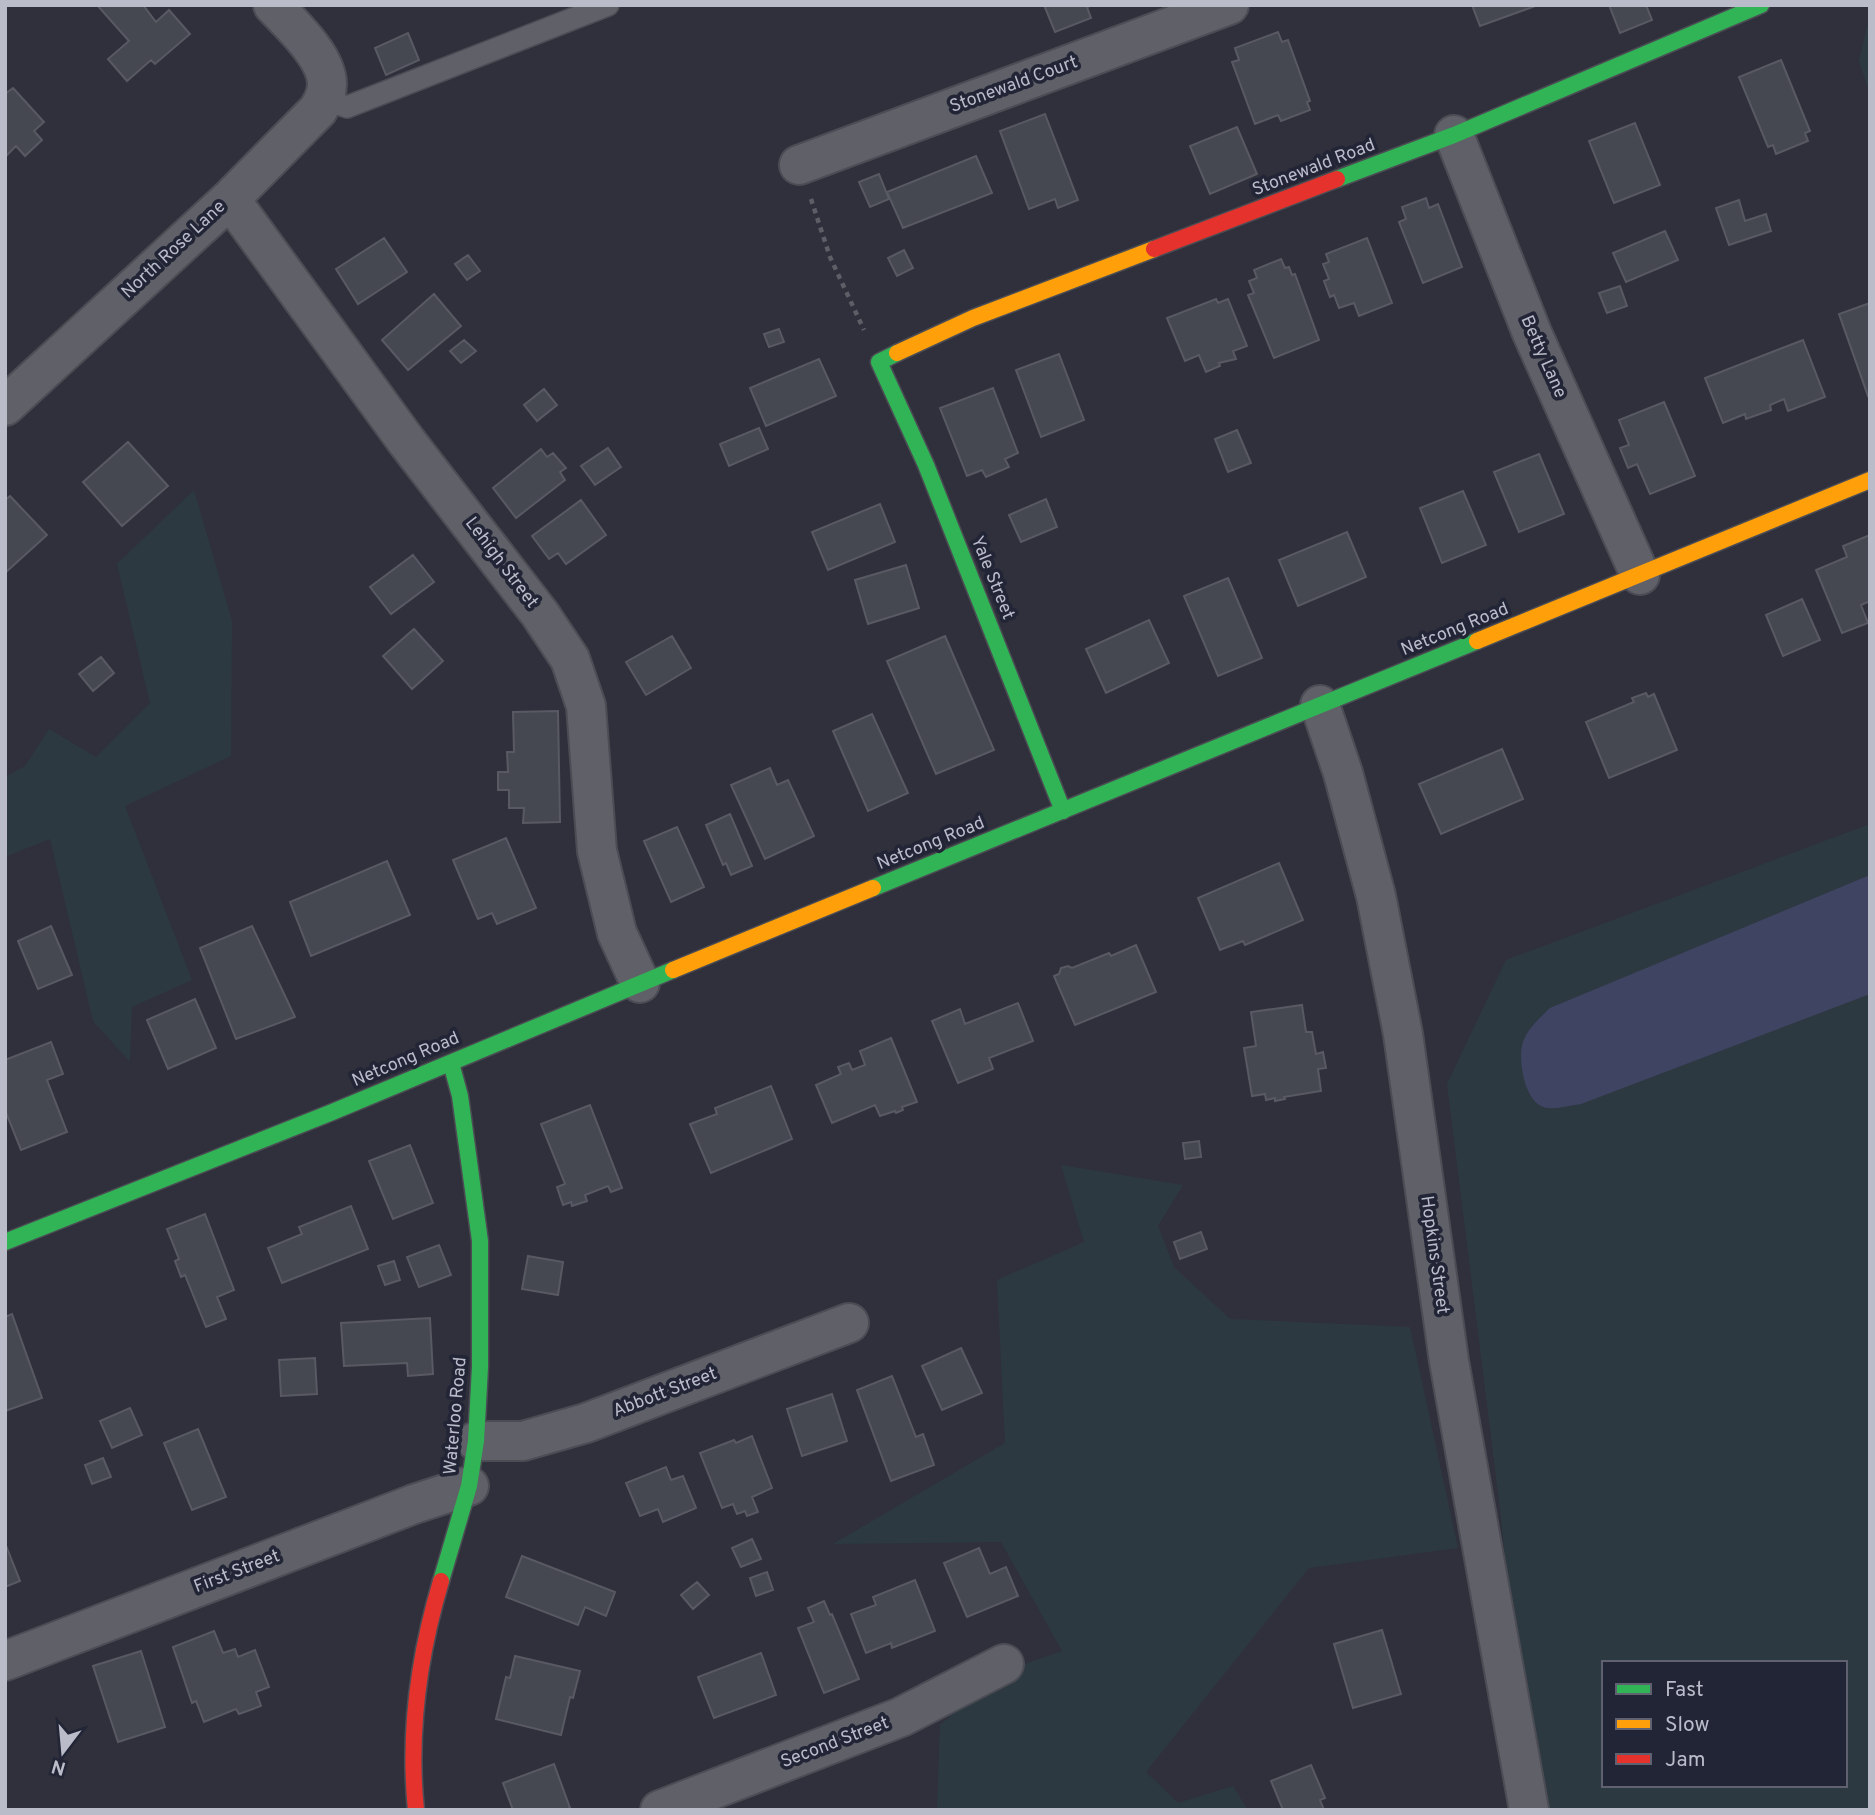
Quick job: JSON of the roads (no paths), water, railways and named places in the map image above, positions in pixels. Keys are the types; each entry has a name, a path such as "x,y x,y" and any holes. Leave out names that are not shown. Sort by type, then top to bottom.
{"street":[{"path":"274,5 321,61 326,91"},
{"name":"Stonewald Court","path":"799,165 1229,5"},
{"name":"Stonewald Road","path":"879,362 972,318 1454,135 1760,5"},
{"name":"North Rose Lane","path":"5,406 230,199 318,110 326,91"},
{"name":"Betty Lane","path":"1454,135 1532,333 1640,575"},
{"name":"Lehigh Street","path":"230,199 407,442 540,614 570,659 586,706 597,851 617,933 640,984"},
{"name":"Yale Street","path":"879,362 926,465 1063,811"},
{"name":"Netcong Road","path":"5,1242 451,1063 1870,480"},
{"name":"Hopkins Street","path":"1320,705 1343,773 1376,896 1404,1034 1449,1361 1530,1810"},
{"name":"Waterloo Road","path":"416,1810 412,1770 413,1734 423,1650 469,1486 476,1441 480,1367 480,1241 460,1096 451,1063"},
{"name":"Abbott Street","path":"476,1441 523,1441 586,1423 849,1323"},
{"name":"First Street","path":"5,1661 414,1504 469,1486"},
{"name":"Second Street","path":"660,1810 901,1717 1004,1664"}],"lane":[{"path":"326,91 347,107 608,5"}],"water":[{"path":"1870,875 1870,994 1581,1104 1548,1108 1540,1106 1528,1091 1522,1071 1523,1042 1528,1032 1550,1008"}]}
